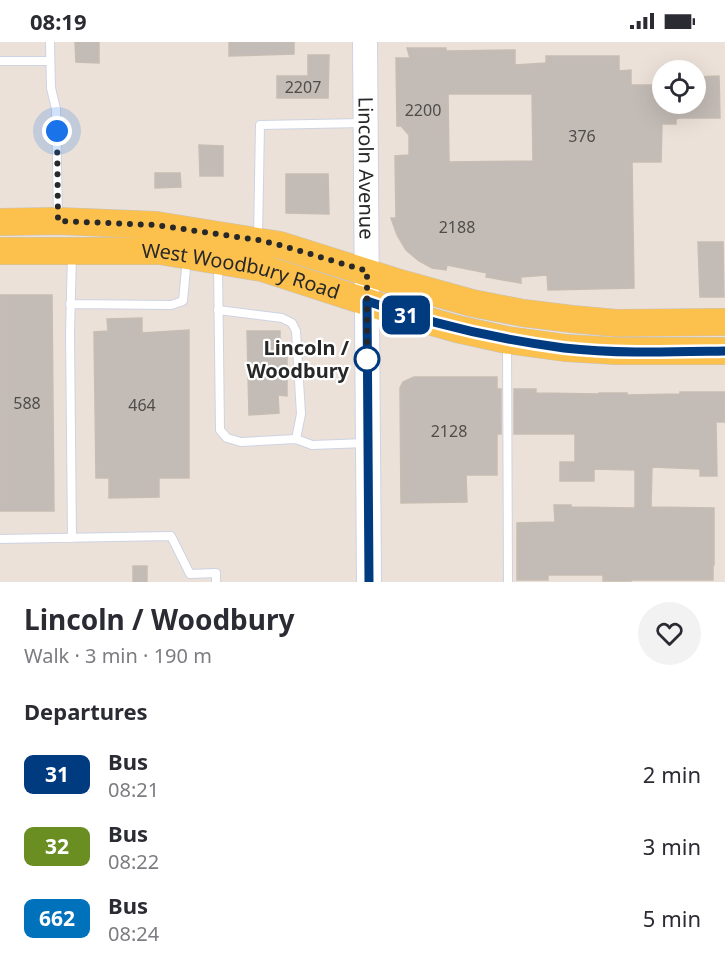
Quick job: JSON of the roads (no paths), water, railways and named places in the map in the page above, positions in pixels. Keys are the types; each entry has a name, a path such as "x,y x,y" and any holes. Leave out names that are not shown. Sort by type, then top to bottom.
{"main road":[{"name":"Lincoln Avenue","path":"365,42 369,582"},
{"name":"West Woodbury Road","path":"0,222 58,221 156,225 258,240 472,303 523,313 616,322 725,322"},
{"name":"West Woodbury Road","path":"0,250 160,251 262,268 401,313 507,340 566,348 617,351 725,351"}],"lane":[{"path":"50,42 51,88 56,109 58,221"},
{"path":"0,61 50,61"},
{"path":"258,240 260,125 366,123"},
{"path":"72,250 70,304 72,538"},
{"path":"70,304 171,305 183,301 187,256"},
{"path":"218,261 220,430 227,438 241,442 296,439 312,445 368,442"},
{"path":"218,310 282,318 292,323 296,331 301,414 296,439"},
{"path":"507,340 508,582"},
{"path":"0,539 171,536 190,574 216,573 216,582"}],"place":[{"name":"Lincoln / Woodbury","path":"367,359"}]}
